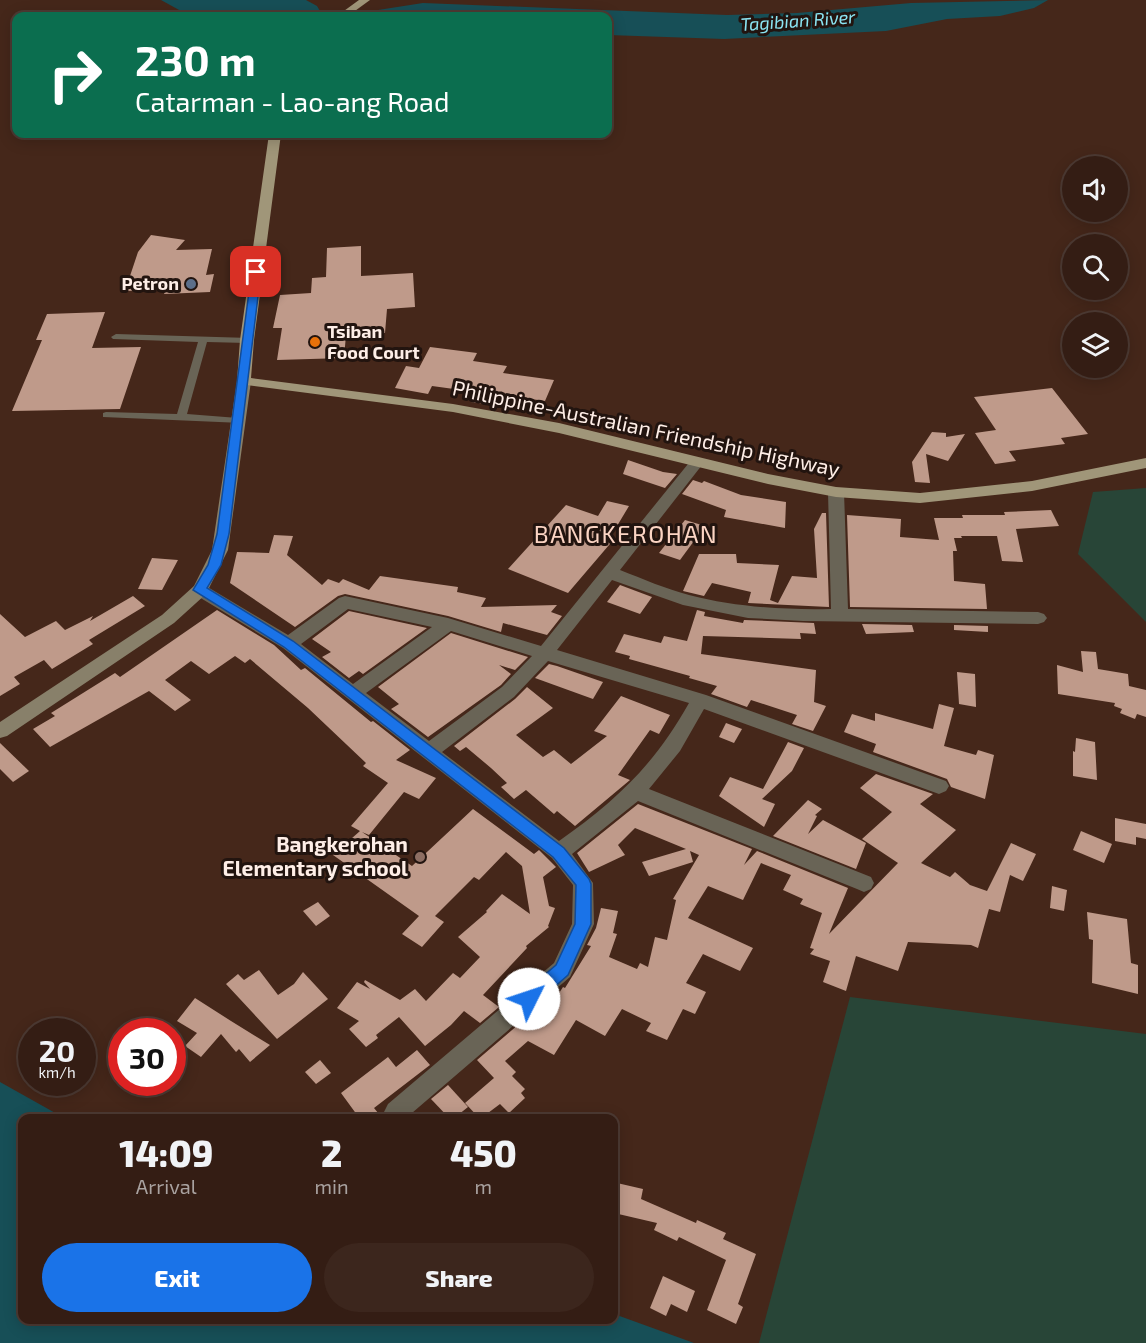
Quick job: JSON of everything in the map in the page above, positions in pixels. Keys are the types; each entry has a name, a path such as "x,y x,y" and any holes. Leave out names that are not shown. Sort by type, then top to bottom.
{"main road":[{"path":"348,12 365,0"},
{"path":"0,731 168,620 200,590 208,577 220,550 244,381 247,340 273,138"},
{"name":"Philippine-Australian Friendship Highway","path":"244,381 453,408 559,428 768,479 837,492 920,498 1032,486 1146,463"}],"street":[{"path":"428,752 508,692 545,653 697,462"},
{"path":"837,492 840,615"},
{"path":"610,573 692,602 786,615 1038,618"},
{"path":"200,590 289,644 559,852 584,884 583,924 562,970 396,1112"},
{"path":"289,644 345,602 448,624 700,700 939,786"},
{"path":"353,693 448,624"},
{"path":"559,852 610,816 635,792 669,753 700,700"},
{"path":"635,792 864,883"}],"lane":[{"path":"116,337 247,340"},
{"path":"181,417 203,339"},
{"path":"106,415 238,421"}],"green space":[{"path":"1146,488 1146,622 1078,554 1093,492"},
{"path":"850,997 1146,1034 1146,1343 759,1343"}],"water":[{"path":"161,0 306,0 317,6 320,11 320,12 183,12"},
{"name":"Tagibian River","path":"1048,0 1034,8 1000,16 947,19 886,31 724,39 612,35 612,12 371,12 423,3 727,15 797,13 911,3"},
{"path":"0,1082 18,1092 18,1096 25,1096 57,1114 18,1114 18,1324 618,1324 618,1315 694,1343 0,1343"}],"building":[{"path":"151,235 185,240 176,250 212,249 206,275 214,274 210,292 164,294 166,290 125,291 138,252"},
{"path":"361,246 361,276 413,273 415,307 387,309 385,333 346,335 344,358 277,360 282,328 273,328 280,295 311,293 312,278 326,277 327,248"},
{"path":"105,312 92,348 141,347 120,409 12,411 42,340 36,340 47,314"},
{"path":"430,347 477,353 473,361 507,366 503,373 554,380 545,401 531,399 527,409 471,402 476,392 432,386 428,394 395,388 406,366 419,368"},
{"path":"1052,388 1088,434 1061,438 1065,444 1009,451 1016,461 995,464 975,433 996,430 974,397"},
{"path":"932,432 946,433 946,437 965,434 948,461 926,454 930,483 915,482 912,462"},
{"path":"628,460 663,472 677,474 665,488 623,474"},
{"path":"693,480 702,483 704,481 741,495 786,502 785,528 724,517 726,510 682,494"},
{"path":"607,501 629,506 611,536 615,538 568,593 508,569 566,505 598,516"},
{"path":"1051,510 1059,526 1016,529 1023,562 1002,561 997,536 954,538 957,551 953,551 954,581 985,584 987,609 850,607 847,515 901,519 900,537 939,540 934,518 963,518 962,515 1005,515 1004,512"},
{"path":"822,513 826,513 829,607 748,603 751,592 712,583 704,596 683,591 699,554 736,554 737,563 779,565 770,600 778,603 792,576 817,578 814,529"},
{"path":"685,520 705,526 680,560 659,553"},
{"path":"274,535 293,536 287,555 322,585 328,579 339,583 343,579 369,590 380,576 458,587 457,592 486,598 481,607 557,605 551,612 562,616 547,635 503,623 501,632 448,616 345,594 338,596 295,627 230,583 237,552 269,553"},
{"path":"152,558 178,560 162,590 138,589"},
{"path":"620,585 652,597 640,614 607,602"},
{"path":"133,596 145,606 89,640 93,644 52,669 44,660 14,677 20,684 0,696 0,614 25,637 56,621 65,630 93,616 90,621"},
{"path":"217,610 274,645 301,670 305,668 371,722 373,721 410,750 396,760 436,778 419,799 404,792 369,835 362,832 412,866 473,809 534,854 539,850 556,867 543,877 549,906 555,908 549,927 526,946 527,948 483,995 499,1007 480,1023 464,1011 425,1046 399,1017 376,1035 378,1038 366,1047 349,1029 359,1021 337,1008 357,982 370,989 364,982 365,980 400,1000 415,989 426,1001 453,973 460,978 480,957 458,937 487,912 502,894 530,914 522,866 506,852 479,880 474,877 435,916 444,922 422,947 402,934 419,916 333,855 360,831 351,826 388,783 363,766 366,763 308,708 250,659 245,663 235,656 209,674 191,661 165,680 191,700 175,711 149,691 50,747 33,729 55,716 51,713 115,673 120,677"},
{"path":"697,610 705,612 704,616 743,623 744,620 814,623 816,634 800,633 801,639 703,636 701,654 816,670 814,702 826,706 813,731 792,724 797,715 751,700 747,707 711,694 717,686 629,659 630,656 615,652 624,634 661,643 664,636 687,641"},
{"path":"349,611 427,628 363,674 359,671 349,678 322,657 331,652 312,639"},
{"path":"862,624 912,625 914,632 866,634"},
{"path":"954,625 988,626 988,632 954,630"},
{"path":"451,633 528,657 515,670 499,665 511,674 501,685 428,737 391,709 399,704 378,687"},
{"path":"1081,651 1096,652 1098,669 1128,674 1129,686 1146,690 1146,717 1137,714 1135,719 1120,713 1122,709 1114,706 1115,703 1058,694 1057,665 1083,672"},
{"path":"549,664 603,682 593,699 535,678"},
{"path":"957,672 975,674 976,707 959,704"},
{"path":"527,687 553,708 516,735 543,757 554,750 571,764 607,736 594,731 621,696 670,715 659,734 650,730 618,775 630,780 575,826 557,811 554,814 526,790 514,799 501,787 507,783 491,768 466,747 460,751 454,746"},
{"path":"939,704 954,708 944,746 976,755 978,750 994,755 985,799 951,787 947,779 873,752 876,744 844,732 852,714 875,721 875,713 933,729"},
{"path":"726,723 742,729 734,743 719,737"},
{"path":"1076,738 1095,742 1097,780 1073,776 1073,751 1075,752"},
{"path":"788,742 804,748 792,771 762,799 775,804 764,827 719,796 730,777 763,789"},
{"path":"0,743 29,771 13,782 0,769"},
{"path":"876,774 933,794 920,804 956,830 921,863 950,877 955,872 970,885 987,891 1011,843 1036,854 1023,881 1010,875 1000,912 989,909 978,948 971,945 908,942 898,971 856,956 846,991 823,982 830,961 810,954 814,949 810,948 822,913 800,904 803,899 783,890 791,875 761,863 743,900 708,886 688,918 753,948 740,971 703,954 686,983 706,992 695,1014 683,1009 667,1040 646,1031 651,1023 622,1009 605,1036 576,1020 554,1055 528,1041 505,1061 516,1072 512,1076 525,1089 521,1093 525,1098 509,1113 500,1104 487,1114 475,1114 465,1103 494,1078 477,1060 540,1006 548,1010 563,987 565,988 591,946 587,945 596,928 601,908 618,911 613,933 617,934 609,957 637,969 640,963 648,967 655,937 667,940 676,900 673,899 699,855 690,851 693,862 649,876 642,862 686,849 635,828 618,845 625,855 589,872 577,853 638,804 752,849 744,865 757,851 848,888 829,934 898,863 862,839 892,812 860,788"},
{"path":"808,800 822,809 815,815 817,816 808,834 823,820 866,843 856,869 773,836"},
{"path":"1115,818 1146,824 1146,839 1136,837 1136,845 1115,841"},
{"path":"1081,831 1112,844 1104,863 1073,850"},
{"path":"1052,886 1067,890 1064,911 1050,908"},
{"path":"318,902 330,916 316,926 303,911"},
{"path":"1087,912 1127,919 1131,963 1138,965 1138,994 1092,983 1093,940 1089,939"},
{"path":"259,970 278,995 294,984 303,972 328,999 277,1039 226,984 238,974 244,980"},
{"path":"195,998 270,1045 250,1062 239,1049 236,1052 221,1034 201,1057 186,1047 197,1033 186,1026 186,1018 179,1018"},
{"path":"417,1050 430,1065 374,1108 379,1114 356,1114 341,1093 388,1057 396,1067"},
{"path":"320,1060 331,1073 316,1084 305,1072"},
{"path":"448,1085 468,1107 459,1114 445,1114 431,1099"},
{"path":"618,1183 643,1189 641,1199 696,1223 697,1220 726,1233 723,1239 756,1254 738,1304 743,1307 736,1324 707,1310 726,1260 679,1237 677,1241 654,1230 657,1223 618,1214"},
{"path":"663,1276 695,1291 687,1312 671,1304 666,1316 650,1308"}],"place":[{"name":"Petron","path":"191,284"},
{"name":"Tsiban Food Court","path":"315,342"},
{"name":"Bangkerohan Elementary school","path":"420,857"}],"district":[{"name":"BANGKEROHAN","path":"626,535"}],"route":[{"path":"256,272 223,534 214,565 200,590 289,644 559,852 584,884 583,924 562,970 529,999"}]}
